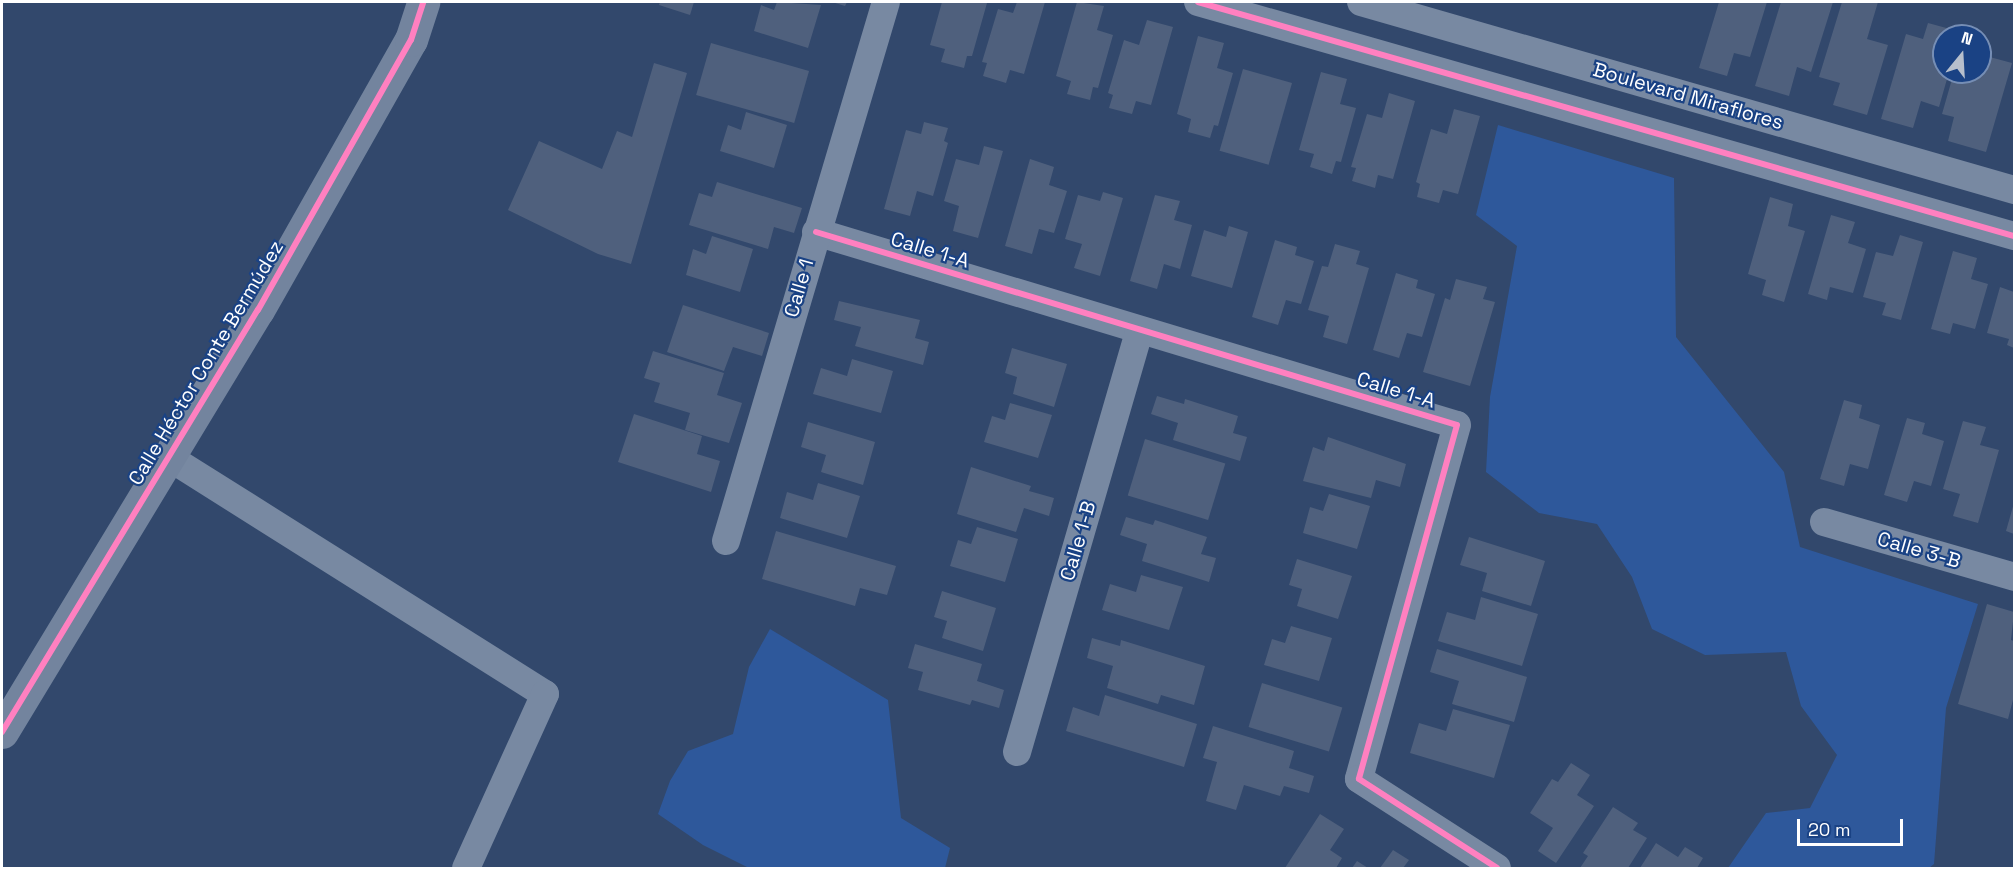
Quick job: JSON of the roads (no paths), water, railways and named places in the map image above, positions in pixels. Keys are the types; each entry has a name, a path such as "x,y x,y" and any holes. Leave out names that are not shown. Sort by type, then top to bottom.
{"street":[{"name":"Calle Héctor Conte Bermúdez","path":"2,732 170,458 411,40 423,2"},
{"name":"Calle 1","path":"726,541 886,2"},
{"path":"1198,2 2013,231"},
{"name":"Boulevard Miraflores","path":"1361,2 2014,190"},
{"name":"Calle 1-A","path":"816,232 1457,425 1359,779 1497,868"},
{"name":"Calle 1-B","path":"1017,752 1139,331"},
{"path":"170,458 545,694 466,868"},
{"name":"Calle 3-B","path":"1824,522 2014,577"}]}
